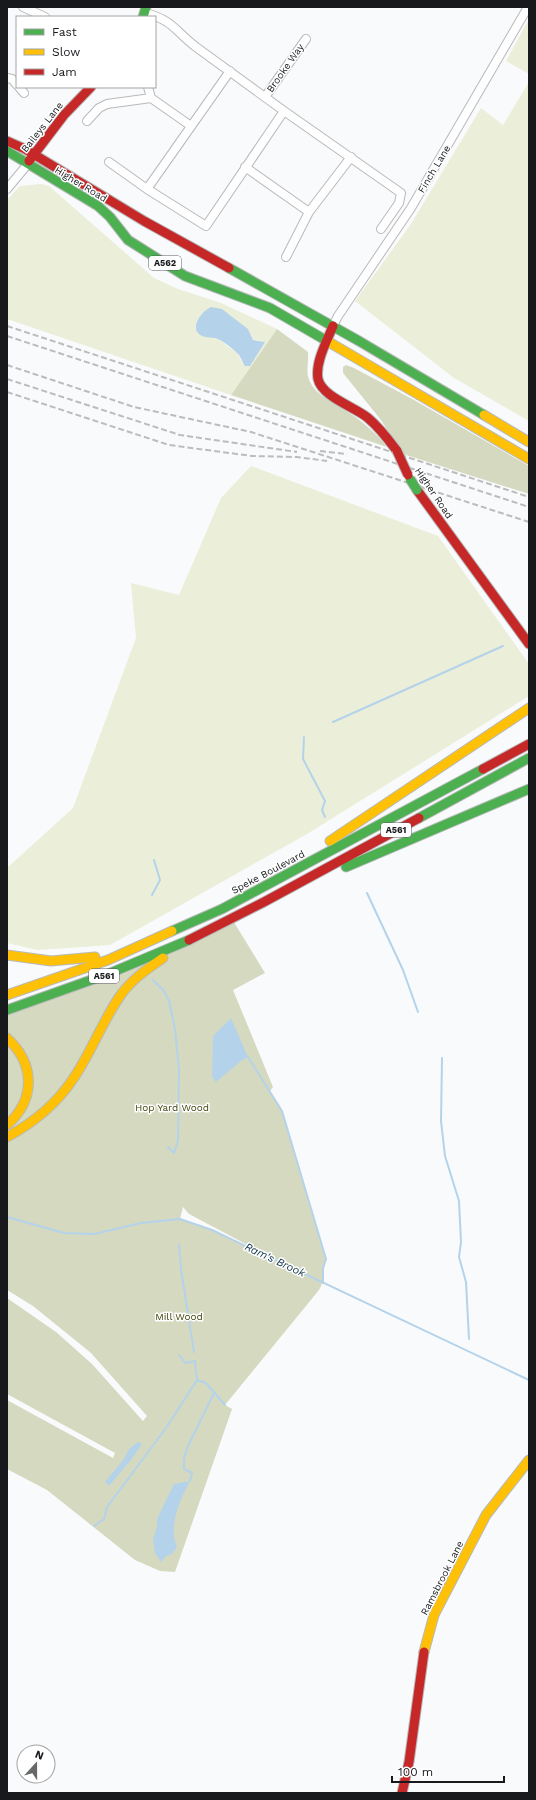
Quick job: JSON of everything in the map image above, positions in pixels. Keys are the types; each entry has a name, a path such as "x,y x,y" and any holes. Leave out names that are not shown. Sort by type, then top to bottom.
{"main road":[{"name":"Baileys Lane","path":"27,164 64,115 90,88"},
{"name":"Higher Road","path":"7,141 34,154 144,221 333,326 529,442"},
{"name":"Higher Road","path":"7,151 98,206 110,216 118,229 128,240 185,276 270,308 529,459"},
{"name":"Higher Road","path":"333,326 321,360 318,377 321,386 330,394 359,411 385,435 397,452 417,490 529,644"},
{"path":"269,884 529,708"},
{"name":"Speke Boulevard","path":"7,995 108,960 222,909 529,744"},
{"name":"A561","path":"7,1010 108,974 198,936 264,902 529,758"},
{"path":"264,902 529,789"},
{"path":"7,955 23,959 59,962 96,957 222,909"},
{"path":"7,1137 36,1119 73,1079 106,1019 128,987 147,969 198,936"},
{"path":"7,1038 17,1047 24,1059 28,1072 29,1085 21,1112 7,1125"},
{"name":"Ramsbrook Lane","path":"402,1793 408,1762 425,1643 434,1615 486,1515 529,1460"}],"street":[{"path":"23,7 43,16"},
{"name":"Finch Lane","path":"333,326 338,316 411,208 528,7"},
{"path":"145,12 154,16"},
{"path":"156,17 168,22 184,38 400,193 399,203 381,229"},
{"name":"Brooke Way","path":"265,97 306,39"},
{"path":"147,189 230,71"},
{"path":"7,78 12,79 16,84"},
{"path":"148,88 151,98 191,126"},
{"path":"87,121 99,108 107,104 151,98"},
{"path":"109,162 147,189 206,226 284,111"},
{"path":"286,256 309,212 351,158"},
{"path":"7,189 27,164"},
{"path":"245,167 309,212"}],"green space":[{"path":"529,19 529,74 506,61"},
{"path":"529,82 529,421 454,378 355,301 411,224 481,108 503,125"},
{"path":"41,184 49,186 154,278 178,289 221,303 277,329 231,395 7,319 7,200 20,186","holes":["230,315 249,331 253,340 263,341 243,364 237,352 228,347 219,339 202,336"]},
{"path":"277,329 308,352 307,371 310,382 317,392 343,408 364,424 387,447 231,395"},
{"path":"346,365 414,400 529,466 529,494 403,454 381,420 343,373 343,367"},
{"path":"251,466 438,536 529,664 529,696 307,834 110,945 38,950 7,943 7,868 73,808 136,638 131,583 179,595 221,498"},
{"path":"232,919 265,973 233,990 273,1087 270,1091 282,1111 326,1259 322,1283 319,1290 225,1405 232,1409 175,1572 160,1571 135,1560 47,1490 7,1469 7,1400 113,1458 115,1453 7,1394 7,1298 56,1332 92,1364 143,1421 147,1416 91,1353 33,1306 7,1290 7,1010","holes":["183,1207 189,1214 310,1278 212,1230 180,1219"]}],"water":[{"path":"211,307 222,309 248,329 253,340 265,342 250,366 245,366 238,354 223,342 217,339 201,336 197,331 197,323 201,315 204,311"},
{"path":"231,1018 248,1057 216,1082 212,1077 213,1036"},
{"path":"138,1442 142,1444 131,1460 109,1486 105,1482 124,1459 129,1449"},
{"path":"190,1481 182,1496 176,1513 174,1530 177,1547 172,1554 166,1556 161,1562 155,1553 153,1539 157,1527 157,1519 174,1484"}],"waterway":[{"path":"333,722 503,646"},
{"path":"304,737 303,759 325,801 322,810 325,817"},
{"path":"152,895 160,880 154,860"},
{"path":"367,893 403,970 418,1012"},
{"path":"153,980 164,991 169,1001 175,1029 179,1070 178,1141 174,1153 168,1147"},
{"path":"248,1057 282,1111 326,1259 323,1268 323,1283"},
{"path":"442,1058 441,1121 445,1156 459,1201 461,1242 459,1257 466,1282 469,1339"},
{"name":"Ram's Brook","path":"7,1217 64,1233 94,1234 141,1223 180,1219 212,1230 529,1380"},
{"path":"179,1244 181,1269 194,1352"},
{"path":"94,1526 104,1519 107,1507 166,1428 197,1380 195,1361 185,1363 179,1355"},
{"path":"197,1380 206,1383 225,1405"},
{"path":"190,1481 192,1473 184,1469 184,1458 188,1446 214,1393"}],"railway":[{"path":"7,326 529,497"},
{"path":"7,336 529,507"},
{"path":"7,365 134,407 251,432 529,522"},
{"path":"7,379 180,435 297,452"},
{"path":"7,392 169,445 252,456 297,457 327,461"},
{"path":"320,451 347,454"}],"traffic: fast":[{"path":"143,16 146,7"},
{"path":"7,151 98,206 110,217 128,240 185,276 270,308 327,341"},
{"path":"229,268 359,341 484,415"},
{"path":"410,479 417,490"},
{"path":"419,818 529,758"},
{"path":"172,931 222,909 483,769"},
{"path":"346,867 529,789"},
{"path":"7,1010 108,974 189,940"}],"traffic: slow":[{"path":"327,341 529,459"},
{"path":"484,415 529,442"},
{"path":"330,841 529,708"},
{"path":"7,995 108,960 172,931"},
{"path":"7,955 51,961 95,957"},
{"path":"7,1137 44,1112 67,1088 124,990 134,980 163,958"},
{"path":"7,1038 23,1059 27,1070 28,1082 27,1093 23,1104 7,1125"},
{"path":"424,1652 434,1615 486,1515 529,1460"}],"traffic: jam":[{"path":"29,161 64,115 90,88"},
{"path":"7,141 25,149 144,221 229,268"},
{"path":"333,326 318,366 318,379 321,385 332,396 368,418 397,451"},
{"path":"397,451 408,475"},
{"path":"417,490 529,644"},
{"path":"483,769 529,744"},
{"path":"189,940 264,902 419,818"},
{"path":"402,1793 409,1762 424,1652"}],"park label":[{"name":"Hop Yard Wood","path":"172,1107"},
{"name":"Mill Wood","path":"179,1316"}]}
